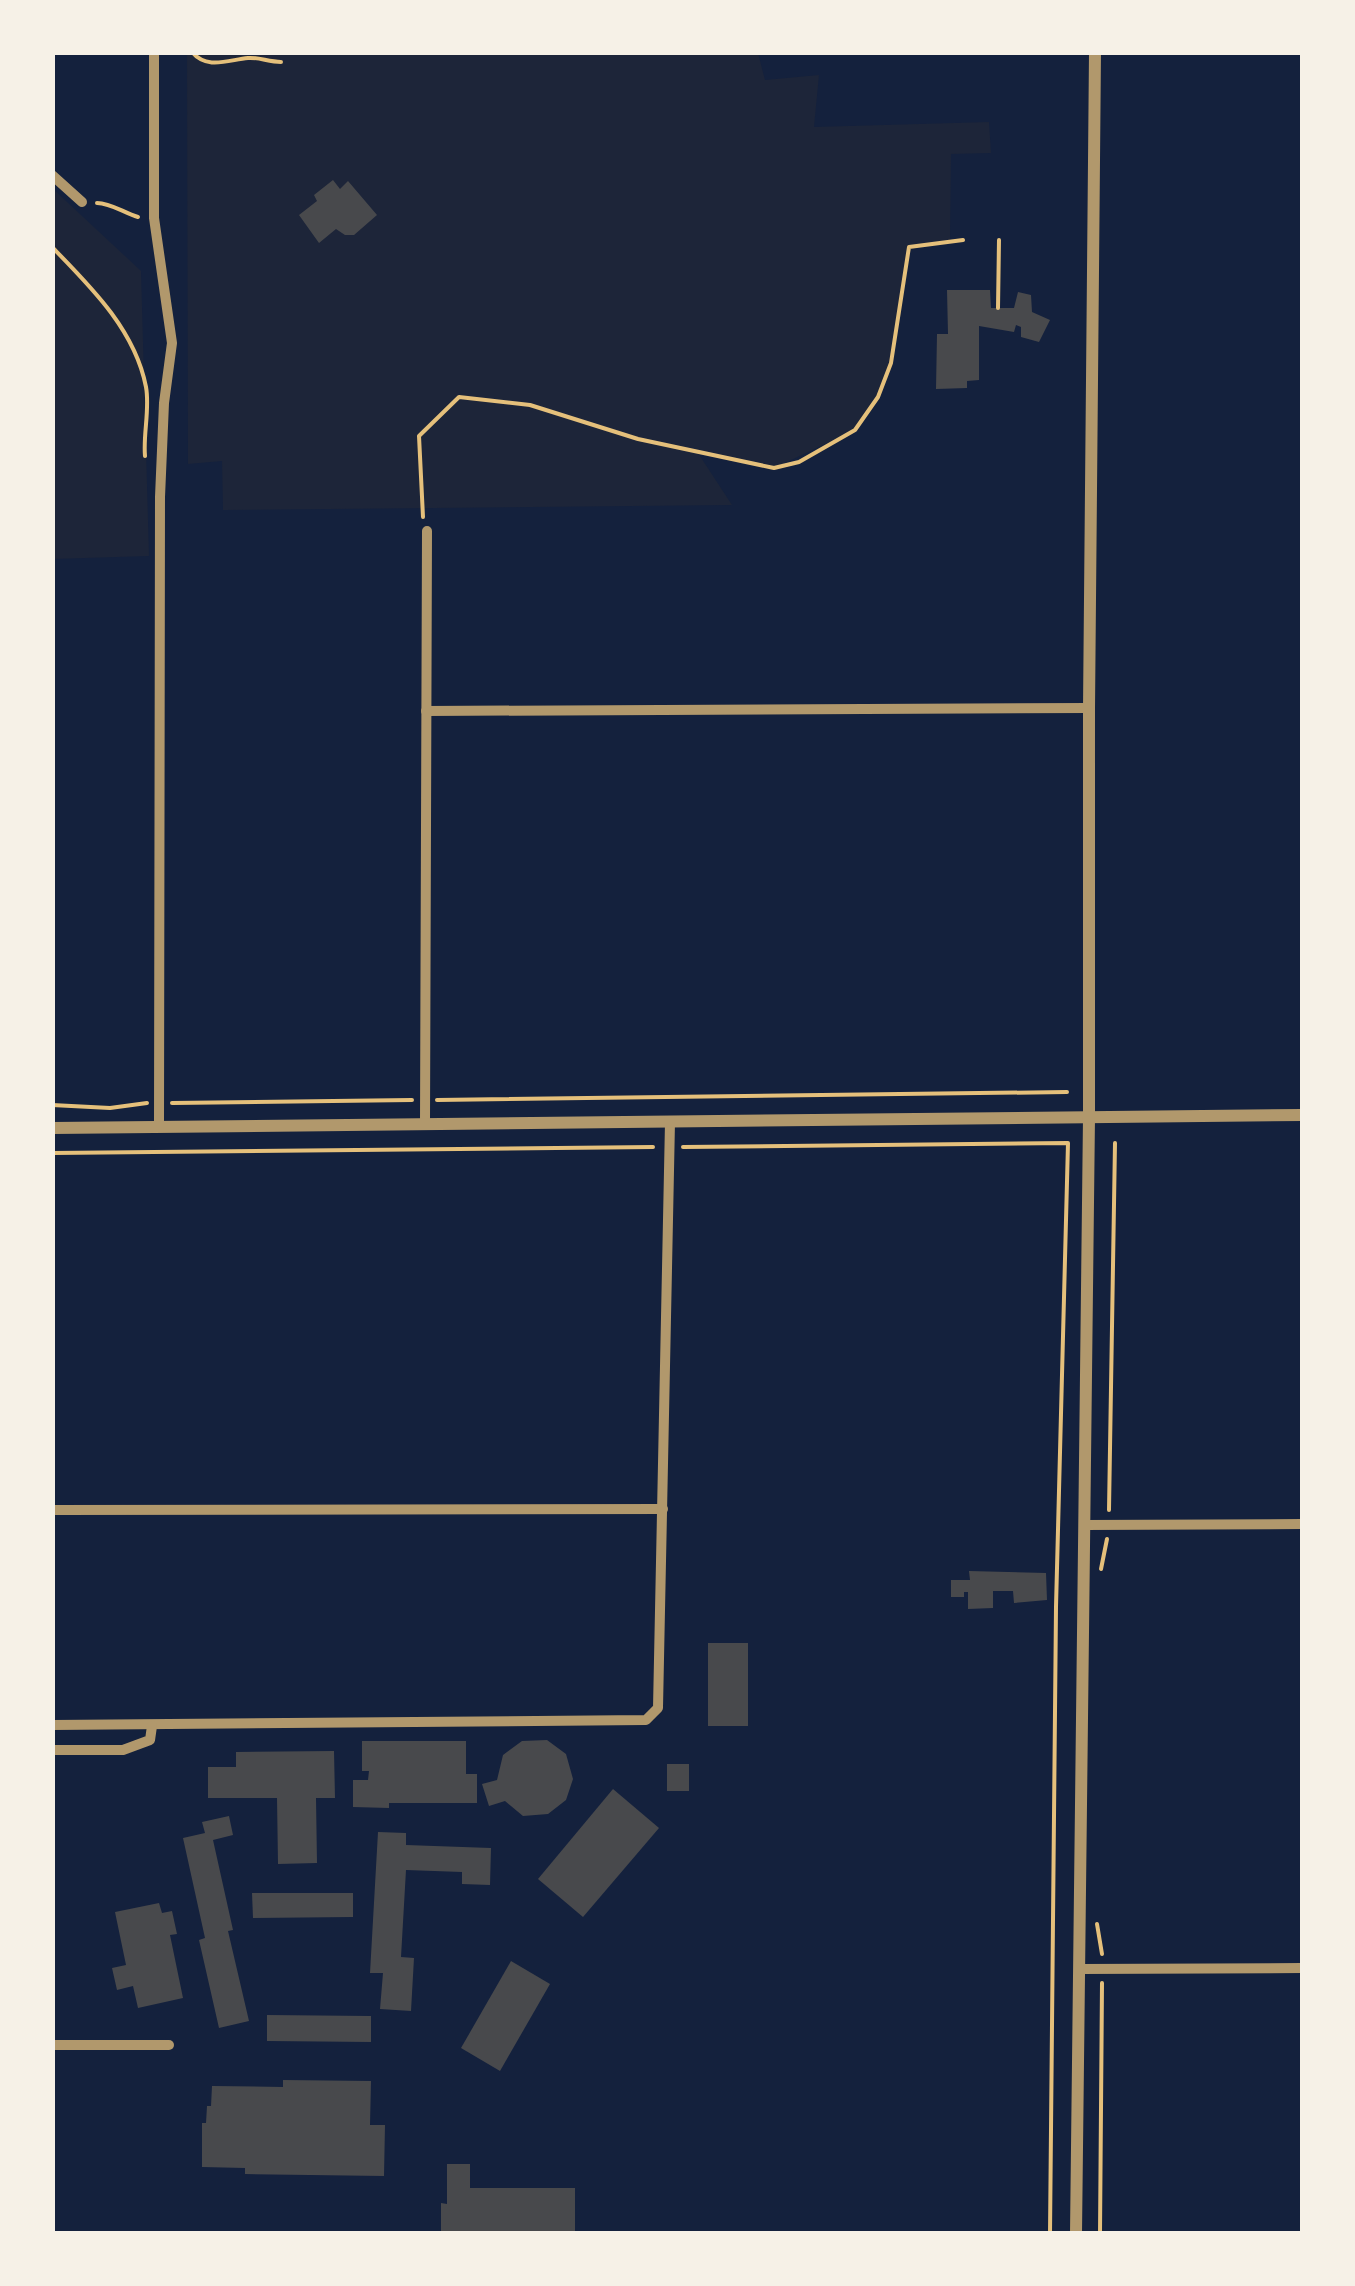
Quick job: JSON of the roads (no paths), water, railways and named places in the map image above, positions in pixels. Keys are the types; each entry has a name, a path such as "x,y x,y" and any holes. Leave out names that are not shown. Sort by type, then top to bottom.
{"street":[{"path":"154,52 154,218 172,343 164,402 160,497 158,1127"},
{"path":"1076,2234 1090,1117 1095,52"},
{"path":"52,175 82,202"},
{"path":"425,1122 427,531"},
{"path":"426,711 1089,708"},
{"path":"52,1128 1302,1115"},
{"path":"52,1725 646,1720 658,1708 670,1122"},
{"path":"52,1510 664,1508"},
{"path":"1084,1526 1302,1524"},
{"path":"52,1750 123,1750 150,1740 152,1726"},
{"path":"1080,1969 1302,1968"},
{"path":"52,2045 169,2046"}]}
